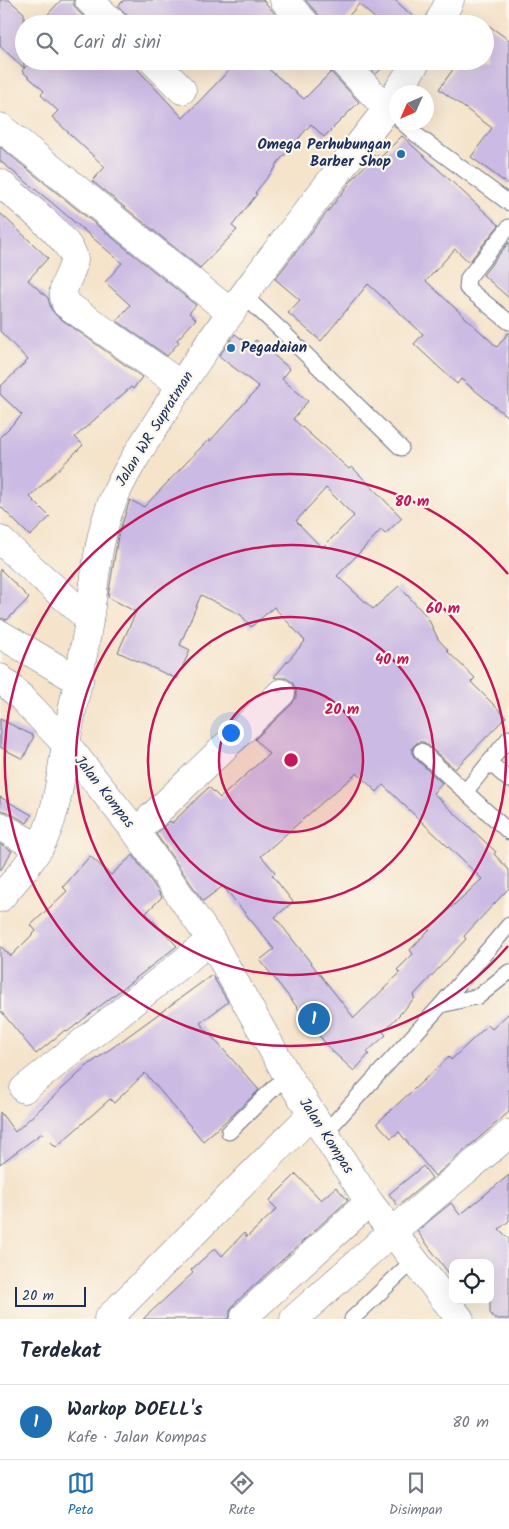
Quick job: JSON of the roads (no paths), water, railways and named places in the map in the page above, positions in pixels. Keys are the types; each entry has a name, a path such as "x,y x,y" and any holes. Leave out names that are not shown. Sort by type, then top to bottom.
{"street":[{"path":"89,0 105,15"},
{"path":"284,0 298,15"},
{"path":"442,15 450,0"},
{"path":"162,70 182,90"},
{"path":"353,70 389,101"},
{"name":"Jalan WR Supratman","path":"406,85 413,70"},
{"name":"Jalan WR Supratman","path":"0,898 39,848 51,820 61,778 89,620 95,572 110,509 121,481 181,385 237,304 389,116"},
{"path":"0,126 237,304"},
{"path":"0,183 63,238 69,246 74,256 62,296 66,304 73,311 181,385"},
{"path":"0,540 89,620"},
{"path":"0,634 78,681"},
{"name":"Jalan Kompas","path":"0,678 66,744 136,832 211,940 287,1074 369,1202 460,1319"},
{"path":"136,832 280,693"},
{"path":"0,826 39,848"},
{"path":"24,1089 211,940"},
{"path":"108,1319 318,1124"},
{"path":"294,1319 392,1232 508,1137"},
{"path":"245,1316 369,1202"}],"lane":[{"path":"413,130 418,136 509,203"},
{"path":"509,227 468,278 467,288 509,322"},
{"path":"237,304 283,332 401,448"},
{"path":"465,792 509,738"},
{"path":"421,751 509,832"},
{"path":"489,762 509,780"},
{"path":"318,1124 441,1005 509,926"},
{"path":"441,1005 479,996 509,972"},
{"path":"229,1132 287,1074"},
{"path":"352,1319 414,1260"}],"place":[{"name":"Omega Perhubungan Barber Shop","path":"401,154"},
{"name":"Pegadaian","path":"231,348"},
{"name":"Warkop DOELL's","path":"314,1019"}]}
